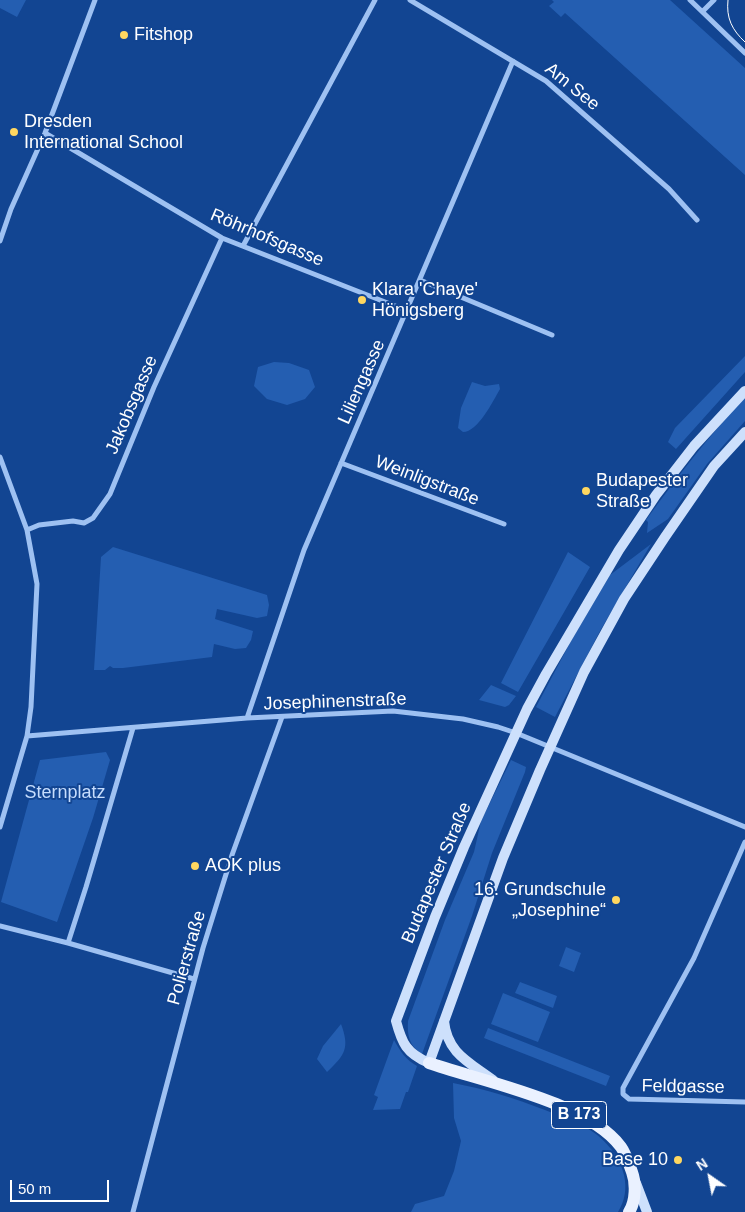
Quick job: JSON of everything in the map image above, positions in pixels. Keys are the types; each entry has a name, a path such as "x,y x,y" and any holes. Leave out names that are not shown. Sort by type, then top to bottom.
{"main road":[{"name":"Budapester Straße","path":"428,1063 416,1057 405,1048 396,1021 435,917 464,847 527,708 630,535 656,495 694,446 745,391"},
{"path":"428,1063 503,858 584,672 624,599 676,520 714,466 745,432"},
{"path":"444,1018 447,1039 454,1050 498,1084"},
{"name":"B 173","path":"428,1063 498,1084 579,1114 594,1122 622,1148 634,1178 634,1196 629,1212"},
{"path":"634,1178 647,1212"}],"street":[{"path":"0,241 11,209 45,133 95,0"},
{"path":"243,246 375,0"},
{"name":"Am See","path":"410,0 546,81 669,189 697,220"},
{"path":"690,0 745,53"},
{"path":"703,11 714,0"},
{"name":"Liliengasse","path":"247,718 304,550 408,311 513,61"},
{"name":"Röhrhofsgasse","path":"45,133 222,238 408,311"},
{"name":"Jakobsgasse","path":"27,530 39,525 72,521 84,523 93,518 110,494 154,387 222,238"},
{"path":"420,280 552,335"},
{"path":"0,457 27,530 36,584 31,707 27,736 0,827"},
{"name":"Weinligstraße","path":"341,463 504,524"},
{"name":"Josephinenstraße","path":"27,736 247,718 393,711 463,719 498,727 745,827"},
{"name":"Polierstraße","path":"133,1212 194,980 232,855 282,717"},
{"path":"68,943 133,728"},
{"name":"Feldgasse","path":"745,842 694,958 623,1088 623,1094 629,1099 745,1102"},
{"path":"0,926 68,943 194,980"}],"green space":[{"path":"0,0 26,0 17,17 0,8"},
{"path":"552,0 670,0 745,68 745,175 565,13 561,17 549,6 554,2"},
{"path":"745,356 745,372 676,449 668,442 675,428"},
{"path":"274,362 289,363 309,370 315,387 305,399 287,405 267,399 254,386 258,367"},
{"path":"472,382 485,386 499,384 500,389 479,422 469,431 463,432 458,428 461,408"},
{"path":"745,397 745,421 707,464 668,519 647,533 648,522 646,520 669,488"},
{"path":"651,544 600,631 555,717 536,707 571,641 610,575"},
{"path":"113,547 267,595 269,605 267,616 257,618 217,609 215,619 253,631 251,640 246,648 235,649 214,644 212,657 123,668 113,668 110,666 105,670 94,670 101,557"},
{"path":"568,552 590,567 518,692 501,683"},
{"path":"491,685 516,696 505,707 479,700"},
{"name":"Sternplatz","path":"106,752 110,760 93,818 57,922 1,902 40,760"},
{"path":"511,760 526,767 525,772 492,853 472,916 422,1054 414,1047 410,1040 408,1021 445,920 474,852 481,821"},
{"path":"566,947 581,953 574,972 559,966"},
{"path":"520,982 557,996 553,1008 515,993"},
{"path":"503,993 550,1012 538,1042 491,1024"},
{"path":"341,1024 345,1039 344,1051 338,1061 327,1072 317,1059 323,1046"},
{"path":"488,1028 610,1076 606,1086 484,1038"},
{"path":"394,1040 404,1055 417,1066 400,1109 373,1110 378,1097 374,1095"},
{"path":"453,1083 511,1098 574,1121 596,1134 616,1155 624,1175 625,1194 618,1212 411,1212 415,1204 444,1196 454,1171 461,1141 454,1118"}],"tram line":[{"path":"728,0 728,12 731,23 745,42"}],"place":[{"name":"Fitshop","path":"124,35"},
{"name":"Dresden International School","path":"14,132"},
{"name":"Klara 'Chaye' Hönigsberg","path":"362,300"},
{"name":"Budapester Straße","path":"586,491"},
{"name":"AOK plus","path":"195,866"},
{"name":"16. Grundschule „Josephine“","path":"616,900"},
{"name":"Base 10","path":"678,1160"}]}
